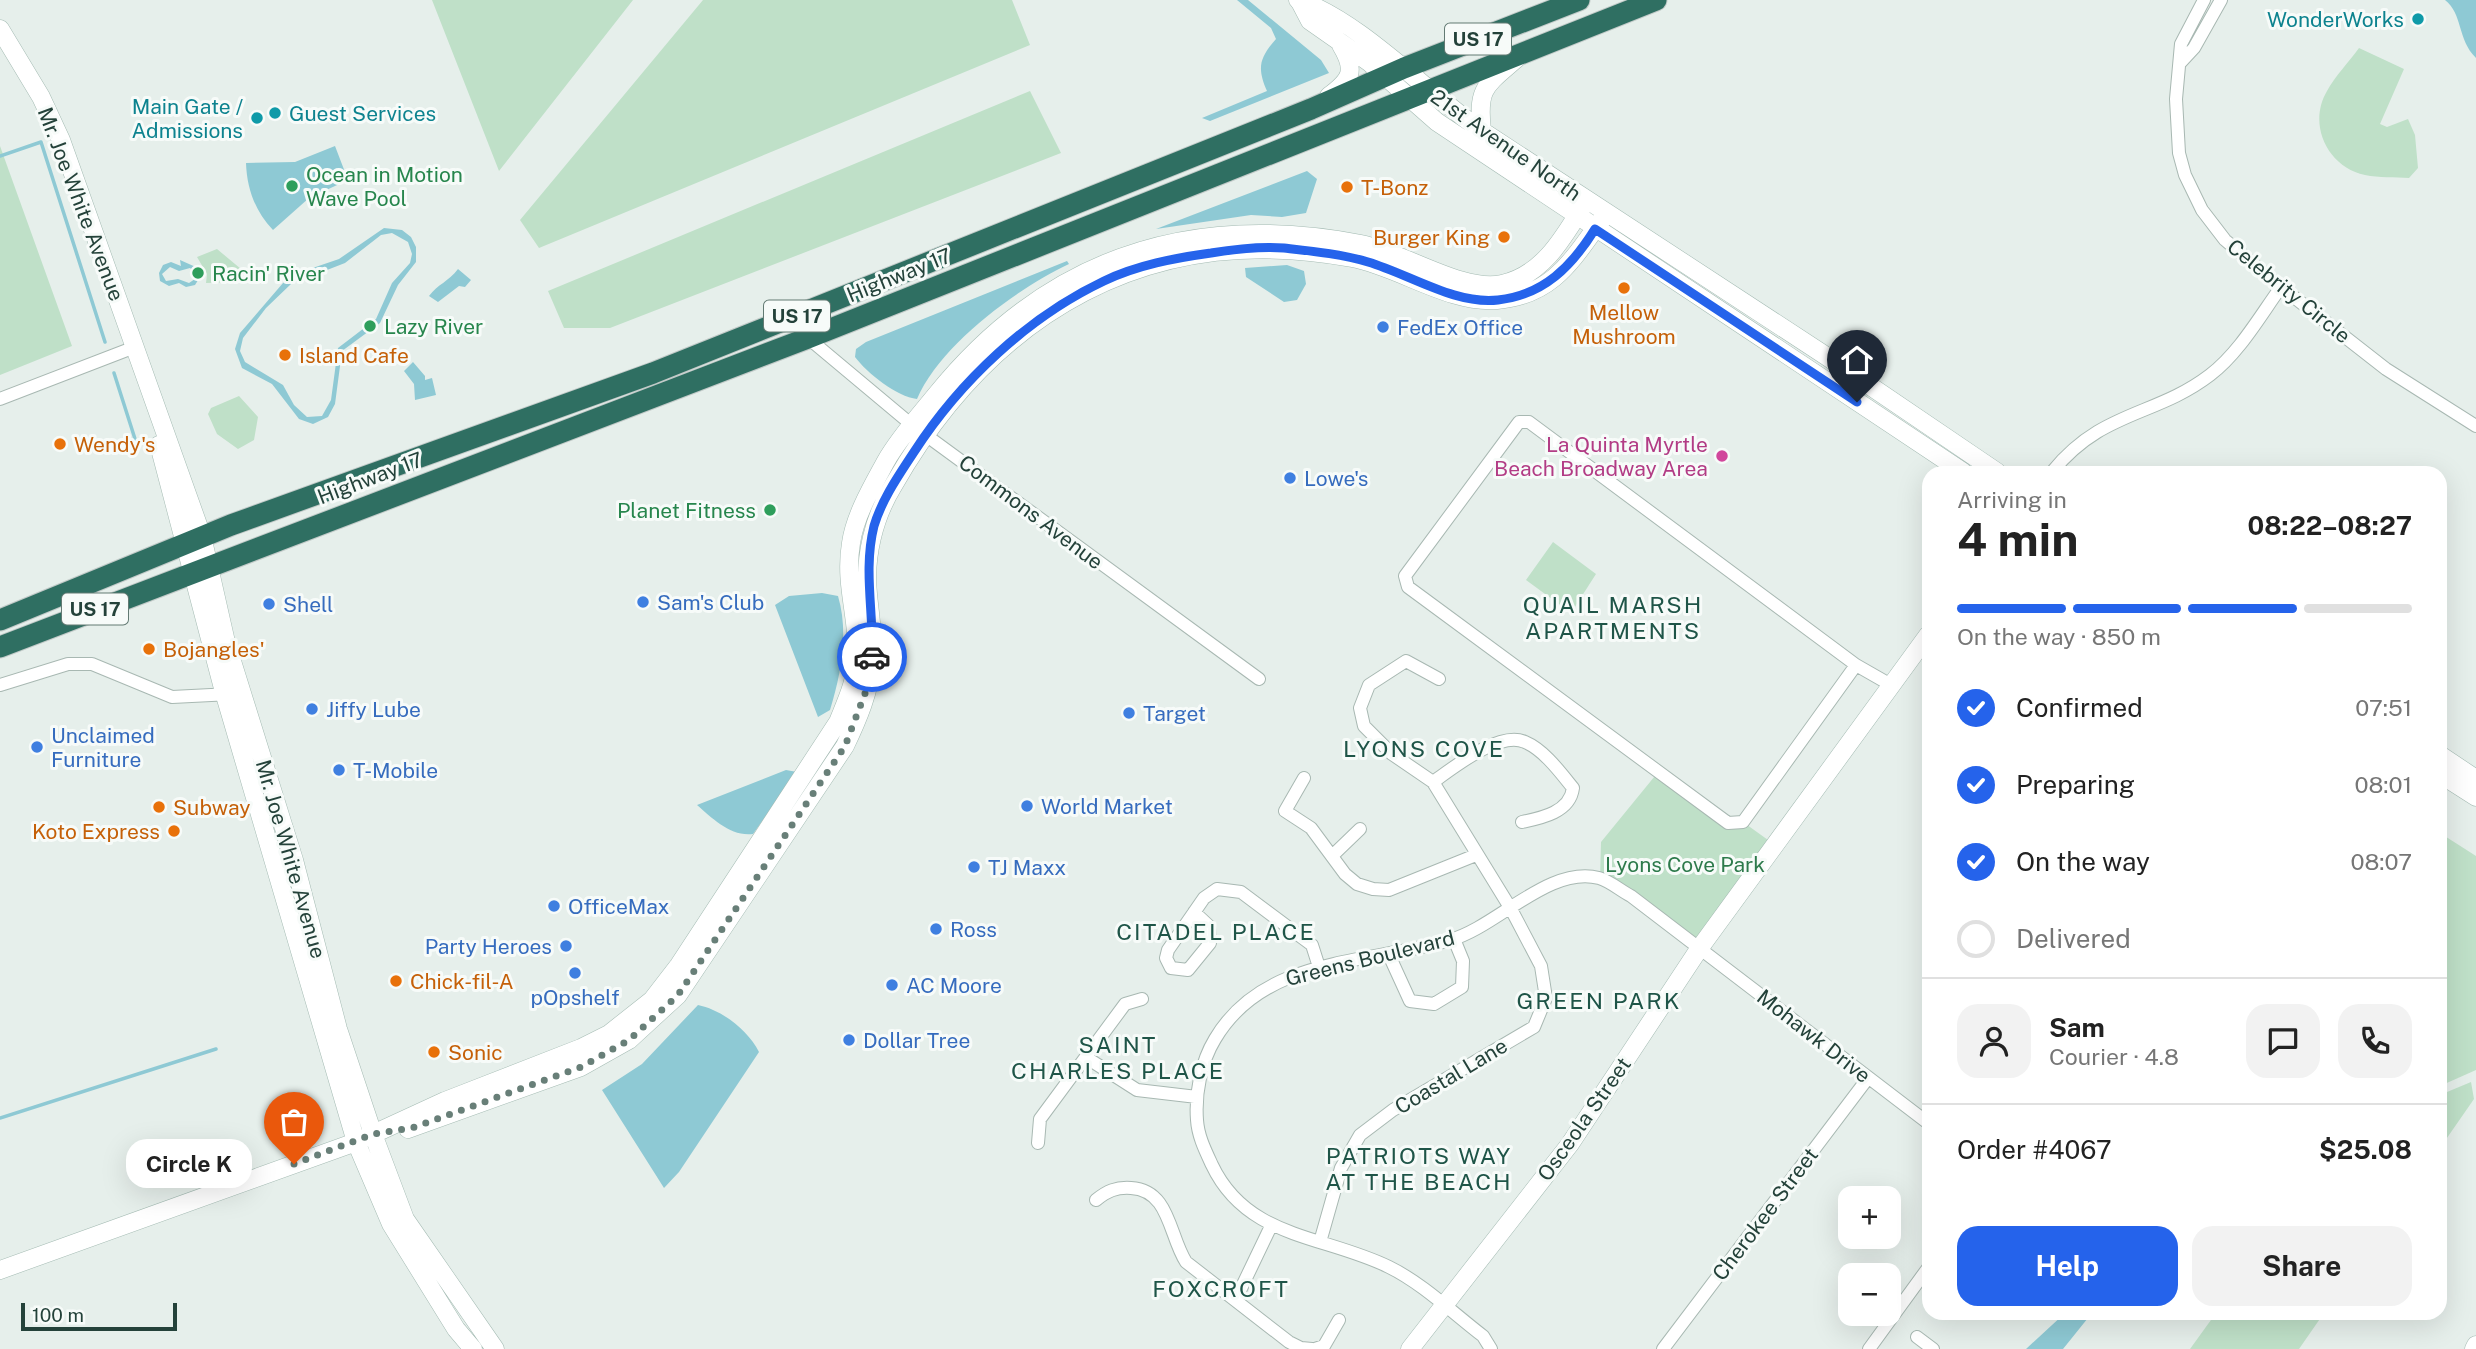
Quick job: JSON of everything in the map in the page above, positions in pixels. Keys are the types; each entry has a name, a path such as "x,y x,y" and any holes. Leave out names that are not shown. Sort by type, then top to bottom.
{"highway":[{"name":"Highway 17","path":"0,646 195,555 1579,0"},
{"name":"Highway 17","path":"0,620 195,555 808,338 1656,0"}],"street":[{"name":"21st Avenue North","path":"1298,0 1310,21 1394,72"},
{"name":"21st Avenue North","path":"1298,0 1317,6 1418,93 1482,131 1582,208 1595,229 1954,466"},
{"name":"Celebrity Circle","path":"2204,0 2181,44 2176,126 2179,153 2194,197 2225,240 2281,287 2386,369 2476,426"},
{"path":"2181,62 2194,47 2221,0"},
{"name":"Mr. Joe White Avenue","path":"0,29 52,119 135,347 195,555 226,642 294,860 338,1029 373,1134 405,1219 495,1349"},
{"path":"1311,109 1349,80 1349,58 1338,39"},
{"path":"1482,131 1479,97 1485,84 1524,51"},
{"name":"21st Avenue North","path":"1418,93 1437,122 1582,208 1606,214 1826,356 1988,466"},
{"path":"919,429 958,367 1003,324 1061,283 1100,265 1185,239 1237,233 1288,234 1377,247 1469,284 1485,286 1519,279 1535,270 1555,249 1582,208"},
{"path":"0,1270 356,1142 446,1101 581,1048 610,1034 652,1000 679,965 838,722 852,687 857,659 849,597 851,540 887,460 1003,348 1041,318 1104,281 1141,266 1240,248 1283,248 1365,261 1410,276 1458,298 1497,300 1542,288 1577,257 1606,214"},
{"path":"2058,466 2076,446 2102,427 2175,394 2211,374 2281,287"},
{"name":"Commons Avenue","path":"808,338 919,429 1259,679"},
{"path":"0,398 135,347"},
{"path":"1856,665 1743,822 1728,823 1408,587 1405,576 1519,422 1529,422 1856,665 1891,685"},
{"name":"Mr. Joe White Avenue","path":"195,555 224,692 356,1142 391,1224 456,1329 473,1349"},
{"path":"1699,949 1922,643"},
{"path":"1439,678 1406,661 1369,685 1360,708 1364,726 1392,754 1433,782 1467,757 1503,741 1524,741 1552,764 1573,788 1570,799 1559,810 1522,822"},
{"path":"0,685 68,664 92,664 172,697 224,692 243,696"},
{"path":"2447,760 2476,779"},
{"path":"1304,778 1285,811 1311,828 1357,884 1389,890 1476,855"},
{"path":"2447,778 2476,797"},
{"name":"Coastal Lane","path":"1320,1242 1341,1168 1360,1135 1393,1110 1534,1027 1546,998 1541,966 1511,909 1433,782"},
{"path":"1332,856 1360,829"},
{"name":"Greens Boulevard","path":"1491,1349 1483,1336 1392,1268 1349,1249 1271,1226 1239,1205 1219,1181 1202,1144 1197,1097 1207,1052 1237,1007 1274,982 1319,967 1389,955 1454,939 1511,909 1552,882 1572,878 1600,878 1632,896 1699,949"},
{"path":"1195,912 1209,926 1210,943 1188,970 1171,968 1166,958 1168,950 1204,898 1217,889 1241,892 1312,945 1319,967"},
{"path":"1389,955 1410,1001 1434,1004 1462,987 1463,961 1454,939"},
{"name":"Mohawk Drive","path":"1699,949 1922,1118"},
{"name":"Osceola Street","path":"1410,1349 1442,1304 1570,1144 1699,949"},
{"path":"1038,1143 1040,1119 1125,1004 1142,999"},
{"path":"1087,1058 1137,1090 1197,1097"},
{"name":"Cherokee Street","path":"1663,1349 1868,1078"},
{"path":"1096,1200 1105,1192 1118,1188 1146,1190 1162,1203 1178,1250 1186,1262 1289,1342 1301,1348 1314,1349 1324,1346 1339,1320"},
{"path":"1236,1299 1271,1226"},
{"path":"1869,1349 1922,1276"},
{"path":"1917,1337 1933,1349"}],"green space":[{"path":"432,0 633,0 499,171"},
{"path":"703,0 1012,0 1030,45 539,248 520,220"},
{"path":"2359,48 2404,69 2380,124 2387,127 2408,119 2415,135 2418,168 2409,178 2370,176 2352,170 2331,154 2320,130 2321,104 2327,91"},
{"path":"1030,91 1061,153 610,328 564,328 548,291"},
{"path":"0,146 72,346 0,375"},
{"path":"217,249 241,269 242,278 238,282 206,283 207,274 197,257"},
{"path":"239,396 258,417 254,440 238,449 217,434 208,414 211,408"},
{"path":"1553,542 1596,574 1571,613 1526,580"},
{"name":"Lyons Cove Park","path":"1659,771 1728,823 1743,822 1775,845 1699,949 1600,879 1601,842"},
{"path":"2447,837 2476,856 2476,1070 2447,1083"},
{"path":"2471,1082 2474,1099 2447,1138 2447,1114 2447,1092"},
{"path":"2211,1320 2319,1320 2299,1349 2190,1349"}],"water":[{"path":"1237,0 1248,0 1321,60 1329,73 1210,121 1202,118 1267,91 1261,64 1276,39 1271,28"},
{"path":"2445,0 2476,0 2476,58 2466,43 2455,12"},
{"name":"Ocean in Motion Wave Pool","path":"335,146 348,180 309,198 273,230 253,199 246,163 295,162"},
{"path":"1307,171 1317,179 1306,213 1282,217 1251,215 1156,229"},
{"name":"Lazy River","path":"384,228 402,230 411,237 416,247 416,262 398,285 380,323 342,351 335,404 328,417 313,424 299,419 272,384 242,368 235,349 240,333 283,283 298,273 339,259","holes":["392,233 408,242 412,254 410,263 392,283 376,319 338,348 331,400 322,416 307,417 294,405 283,385 245,362 240,351 243,338 266,308 291,284 345,263 381,235"]},
{"name":"Racin' River","path":"180,260 198,268 200,277 195,285 186,287 179,283 169,286 160,281 159,273 163,265 171,262 181,266","holes":["170,267 179,271 190,268 195,272 195,279 189,283 178,279 166,281 162,274"]},
{"path":"1067,261 1069,264 1004,303 961,339 928,379 917,399 901,394 883,383 855,357 856,349 866,342"},
{"path":"1287,265 1304,271 1306,284 1297,300 1284,302 1246,277 1245,268"},
{"path":"458,269 471,280 465,287 459,286 438,302 429,296 451,277"},
{"path":"413,362 425,376 425,380 432,378 436,395 415,400 414,384 404,371"},
{"path":"822,593 838,596 843,639 840,668 830,710 818,717 775,605 789,596"},
{"path":"786,770 797,772 753,834 730,830 697,805"},
{"path":"698,1005 716,1011 733,1022 748,1036 759,1052 679,1172 664,1188 602,1090 642,1064"},
{"path":"2057,1320 2086,1320 2063,1349 2026,1349"}],"waterway":[{"path":"0,156 41,142 105,342"},
{"path":"114,373 136,442"},
{"path":"0,1118 216,1049"}],"way so far":[{"path":"294,1164 373,1134 412,1128 581,1067 629,1040 678,995 845,746 869,683 872,657"}],"place":[{"name":"WonderWorks","path":"2418,19"},
{"name":"Guest Services","path":"275,113"},
{"name":"Main Gate / Admissions","path":"257,118"},
{"name":"Ocean in Motion Wave Pool","path":"292,186"},
{"name":"T-Bonz","path":"1347,187"},
{"name":"Burger King","path":"1504,237"},
{"name":"Racin' River","path":"198,273"},
{"name":"Mellow Mushroom","path":"1624,288"},
{"name":"Lazy River","path":"370,326"},
{"name":"FedEx Office","path":"1383,327"},
{"name":"Island Cafe","path":"285,355"},
{"name":"Wendy's","path":"60,444"},
{"name":"La Quinta Myrtle Beach Broadway Area","path":"1722,456"},
{"name":"Lowe's","path":"1290,478"},
{"name":"Planet Fitness","path":"770,510"},
{"name":"Sam's Club","path":"643,602"},
{"name":"Shell","path":"269,604"},
{"name":"Bojangles'","path":"149,649"},
{"name":"Jiffy Lube","path":"312,709"},
{"name":"Target","path":"1129,713"},
{"name":"Unclaimed Furniture","path":"37,747"},
{"name":"T-Mobile","path":"339,770"},
{"name":"World Market","path":"1027,806"},
{"name":"Subway","path":"159,807"},
{"name":"Koto Express","path":"174,831"},
{"name":"TJ Maxx","path":"974,867"},
{"name":"OfficeMax","path":"554,906"},
{"name":"Ross","path":"936,929"},
{"name":"Party Heroes","path":"566,946"},
{"name":"pOpshelf","path":"575,973"},
{"name":"Chick-fil-A","path":"396,981"},
{"name":"AC Moore","path":"892,985"},
{"name":"Dollar Tree","path":"849,1040"},
{"name":"Sonic","path":"434,1052"},
{"name":"Circle K","path":"294,1164"}],"district":[{"name":"QUAIL MARSH APARTMENTS","path":"1613,617"},
{"name":"LYONS COVE","path":"1424,748"},
{"name":"CITADEL PLACE","path":"1216,931"},
{"name":"GREEN PARK","path":"1599,1000"},
{"name":"SAINT CHARLES PLACE","path":"1118,1057"},
{"name":"PATRIOTS WAY AT THE BEACH","path":"1419,1168"},
{"name":"FOXCROFT","path":"1221,1288"}],"route":[{"path":"872,657 873,632 867,590 875,522 892,487 926,434 954,399 1003,348 1041,318 1104,281 1141,266 1240,248 1283,248 1365,261 1410,276 1458,298 1497,300 1522,296 1542,288 1577,257 1595,229 1857,402"}]}
